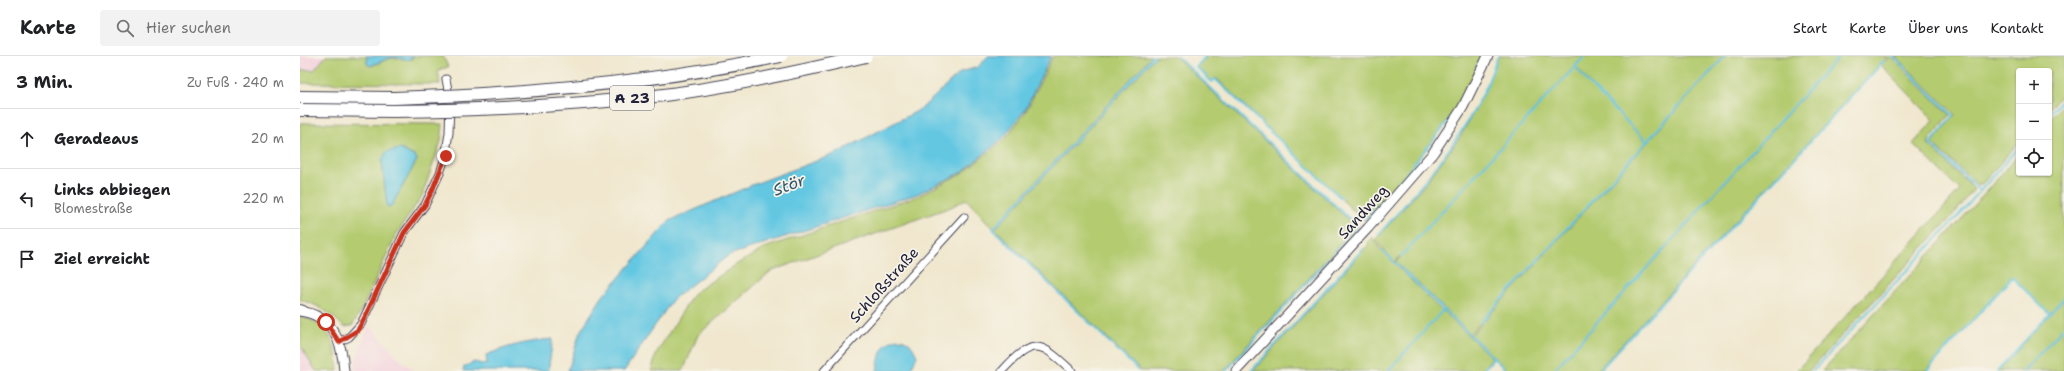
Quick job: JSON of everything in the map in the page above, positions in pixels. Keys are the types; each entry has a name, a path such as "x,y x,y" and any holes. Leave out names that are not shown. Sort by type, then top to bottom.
{"highway":[{"name":"A 23","path":"300,97 394,98 468,96 539,91 662,77 781,56"},
{"name":"A 23","path":"300,110 467,110 525,107 664,95 758,80 866,56"}],"street":[{"name":"Sandweg","path":"1236,371 1368,228 1433,153 1463,107 1488,56"},
{"path":"339,342 349,337 361,324 404,233 425,205 440,173 446,156 449,134 450,101 446,79"},
{"name":"Schloßstraße","path":"824,371 964,217"},
{"path":"301,310 314,314 326,322 339,342 343,357 344,371"},
{"path":"1002,371 1021,351 1038,347 1052,352 1072,371"}],"shaded area":[{"path":"300,56 326,56 314,70 300,70"},
{"path":"369,325 398,358 414,371 354,371 356,359"},
{"path":"300,345 316,371 300,371"}],"green space":[{"path":"326,56 367,56 367,64 371,66 390,58 412,59 414,56 443,56 448,67 438,70 440,84 300,83 300,70 314,70"},
{"path":"1053,56 1152,56 993,228 966,199 951,207 771,271 698,335 683,371 651,371 657,352 694,293 737,264 767,247 918,196 962,173 1004,140 1026,111"},
{"path":"1156,56 1175,56 1356,227 1224,371 1141,371 995,229"},
{"path":"1208,56 1481,56 1459,102 1431,144 1398,183 1363,220 1216,78 1212,81 1197,67"},
{"path":"1498,56 1584,56 1395,262 1375,240 1425,184 1460,137 1483,95"},
{"path":"1586,56 1724,56 1647,141 1592,86 1576,66"},
{"path":"1726,56 1839,56 1552,371 1508,371 1471,335"},
{"path":"1840,56 1888,56 1597,371 1554,371"},
{"path":"1890,56 1950,115 1930,139 1928,144 1974,189 1955,213 1809,371 1796,371 1960,190 1913,144 1934,120 1881,65"},
{"path":"1895,56 2064,56 2064,92 2052,106 2052,68 2016,68 2016,145 1982,184 1976,184 1932,143 1955,115"},
{"path":"1575,67 1591,86 1646,142 1470,334 1396,262"},
{"path":"2064,103 2064,297 2049,313 2012,277 1926,371 1822,371 2016,157 2016,176 2052,176 2052,117"},
{"path":"300,123 443,124 441,141 422,196 396,235 363,307 352,326 344,327 324,310 313,304 300,300","holes":["400,149 416,157 417,160 392,205 387,206 382,161"]},
{"path":"1372,237 1381,250 1442,311 1387,371 1253,371 1369,244 1367,242"},
{"path":"2064,299 2064,326 2023,371 1998,371"},
{"path":"1443,311 1492,358 1481,371 1389,371"},
{"path":"300,316 318,324 330,336 335,351 338,371 316,371 300,345"},
{"path":"2064,328 2064,371 2025,371"}],"water":[{"path":"367,56 414,56 406,60 390,58 371,66 367,64"},
{"name":"Stör","path":"988,56 1051,56 1025,110 1002,139 962,172 917,194 729,255 673,299 624,371 568,371 580,332 602,297 669,221 752,185 835,154 921,109 961,72 978,67"},
{"path":"400,149 416,157 417,160 392,205 389,207 387,206 382,161 386,152"},
{"path":"553,339 548,371 463,371 464,367 474,362 487,365 486,355 494,352 519,344"},
{"path":"898,339 908,342 917,356 910,371 877,371 882,350 888,343"}],"waterway":[{"path":"1139,371 993,229 1154,56"},
{"path":"1177,56 1358,227 1226,371"},
{"path":"1206,56 1196,67 1212,82 1215,79 1342,199"},
{"path":"1478,66 1482,56"},
{"path":"1379,234 1408,202 1448,151 1482,96 1498,56"},
{"path":"1401,256 1585,56"},
{"path":"1480,323 1725,56"},
{"path":"1553,371 1839,56"},
{"path":"1893,56 1953,116 1930,144 1979,190"},
{"path":"1599,371 1884,61"},
{"path":"1575,66 1591,86 1647,142"},
{"path":"2052,111 2064,98"},
{"path":"1365,220 1402,179 1452,116"},
{"path":"1813,371 1957,217 2016,150"},
{"path":"1251,371 1363,249"},
{"path":"1382,250 1507,371"},
{"path":"1927,371 2012,277 2049,314"},
{"path":"1997,371 2064,298"},
{"path":"1388,371 1443,310"},
{"path":"2024,371 2064,327"},
{"path":"1482,371 1494,358"}],"route":[{"path":"326,322 334,331 339,342 358,330 404,233 425,205 446,156"}]}
